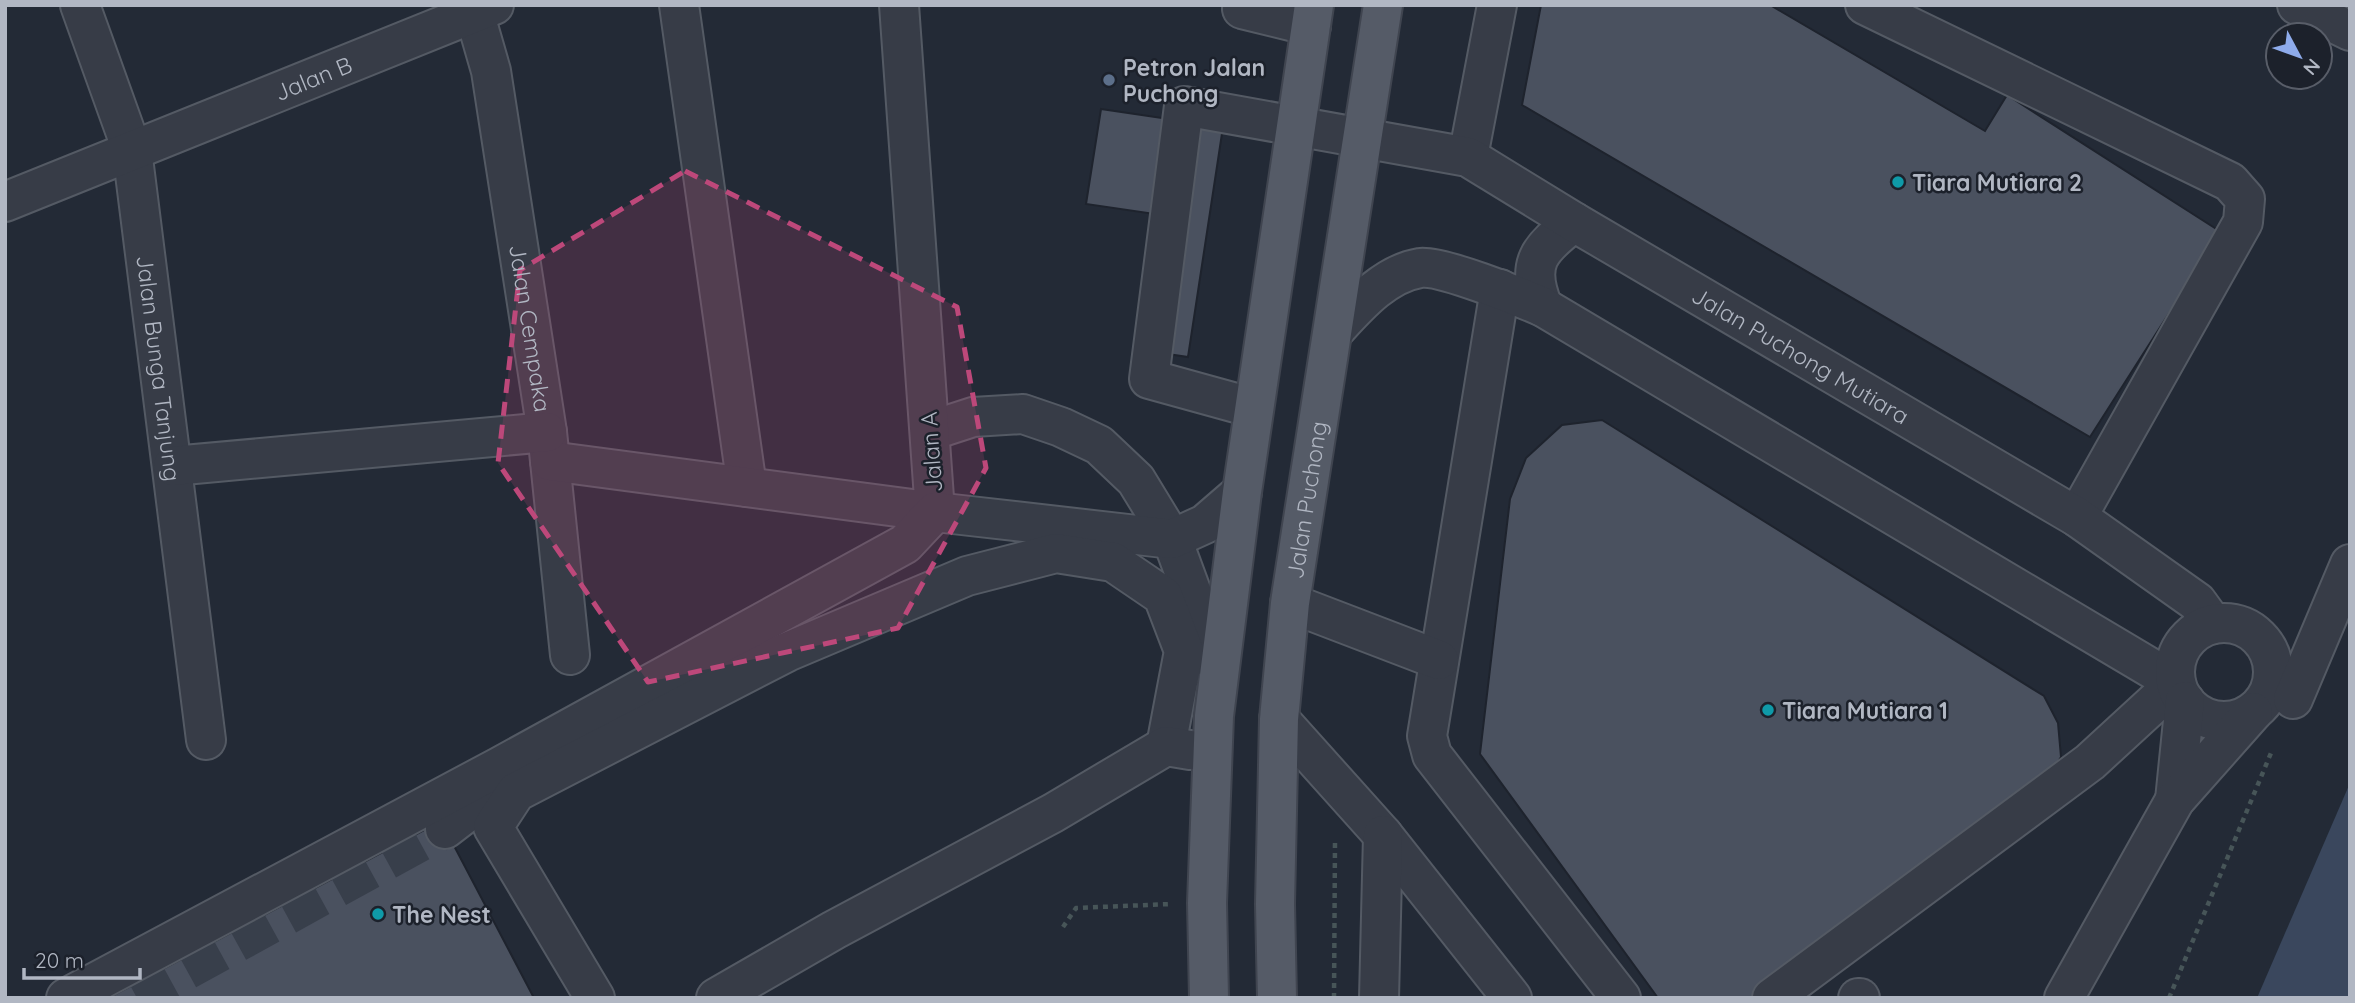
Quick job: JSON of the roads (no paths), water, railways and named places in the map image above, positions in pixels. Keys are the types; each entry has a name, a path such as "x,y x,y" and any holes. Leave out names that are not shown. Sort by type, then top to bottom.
{"main road":[{"name":"Jalan Puchong","path":"1277,998 1275,904 1279,719 1290,603 1384,5"},
{"path":"1209,998 1207,903 1214,716 1242,492 1312,15"}],"street":[{"name":"Jalan Bunga Tanjung","path":"80,5 132,150 206,740"},
{"path":"679,5 747,487"},
{"name":"Jalan A","path":"173,466 549,446 747,487 935,512 900,5"},
{"path":"1242,5 1242,9 1312,15"},
{"path":"1468,158 1497,5"},
{"path":"1865,5 2230,182 2245,200 2243,222 2077,517"},
{"path":"2297,5 2350,31"},
{"name":"Jalan B","path":"5,202 480,8"},
{"name":"Jalan Cempaka","path":"480,8 549,446 570,655"},
{"name":"Jalan Puchong Mutiara","path":"1254,408 1149,379 1184,106 1468,158 2077,517 2197,602 2213,624"},
{"path":"1543,307 1535,286 1534,264 1553,237 1574,222"},
{"path":"1334,331 1361,302 1394,278 1420,268 1436,269 1500,289 1543,307 2180,692 2198,715 2216,721 2235,720 2253,712"},
{"path":"1500,289 1427,736 1432,755 1620,998"},
{"path":"930,431 973,416 1023,414 1061,427 1099,446 1136,480 1172,540 1193,596 1214,716"},
{"path":"66,998 499,767 905,544 935,512 1049,540 1172,540 1205,524 1242,492"},
{"path":"1049,540 1056,553 1113,562 1163,596 1184,651 1166,746"},
{"path":"595,998 493,827 516,793 787,652 1049,540"},
{"path":"2293,699 2350,565"},
{"path":"1290,603 1439,660"},
{"path":"2064,998 2175,800 2266,698 2273,680 2273,661 2265,643 2251,630 2233,623 2213,624 2196,632 2183,646 2176,664 2180,692 2175,800"},
{"path":"1772,998 2180,692"},
{"path":"1279,719 1383,835 1512,998"},
{"path":"716,998 834,930 1053,813 1166,746 1213,754"},
{"path":"446,829 471,809 489,786 499,767"},
{"path":"1379,998 1383,835"}],"water":[{"path":"2350,783 2350,998 2257,998"}],"tunnel":[{"path":"137,998 445,829"}],"place":[{"name":"Petron Jalan Puchong","path":"1109,80"},
{"name":"Tiara Mutiara 2","path":"1898,182"},
{"name":"Tiara Mutiara 1","path":"1768,710"},
{"name":"The Nest","path":"378,914"}]}
